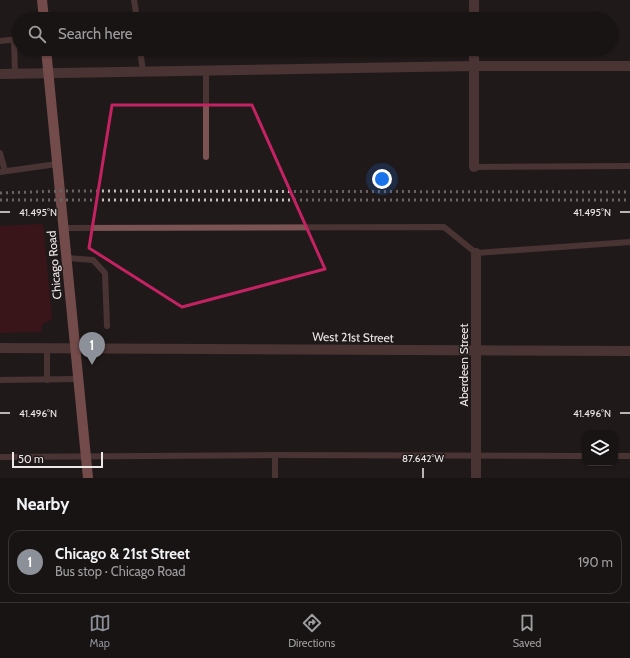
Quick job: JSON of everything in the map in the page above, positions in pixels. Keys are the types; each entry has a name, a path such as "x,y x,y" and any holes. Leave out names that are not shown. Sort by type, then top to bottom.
{"main road":[{"path":"42,0 43,12"},
{"name":"Chicago Road","path":"47,56 88,478"}],"street":[{"path":"474,0 474,12"},
{"path":"474,56 474,167"},
{"path":"0,74 474,66 630,66"},
{"name":"Aberdeen Street","path":"476,253 476,478"},
{"name":"West 21st Street","path":"0,348 630,351"}],"lane":[{"path":"134,0 136,12"},
{"path":"0,42 12,41"},
{"path":"15,74 16,56"},
{"path":"141,56 143,72"},
{"path":"206,71 206,157"},
{"path":"0,153 3,172 58,164"},
{"path":"474,167 630,166"},
{"path":"64,228 444,227 476,253 630,242"},
{"path":"67,258 93,260 105,273 107,326"},
{"path":"47,348 47,380"},
{"path":"0,380 78,379"},
{"path":"275,455 275,478"},
{"path":"0,457 275,455 582,456"},
{"path":"618,456 630,456"}],"highlighted area":[{"path":"112,105 252,105 325,269 182,307 89,248"}],"shaded area":[{"path":"43,224 52,319 42,325 41,332 0,333 0,226"}],"railway":[{"path":"0,193 60,191 630,192"},
{"path":"0,200 630,200"}],"place":[{"name":"Chicago & 21st Street","path":"92,365"}]}
